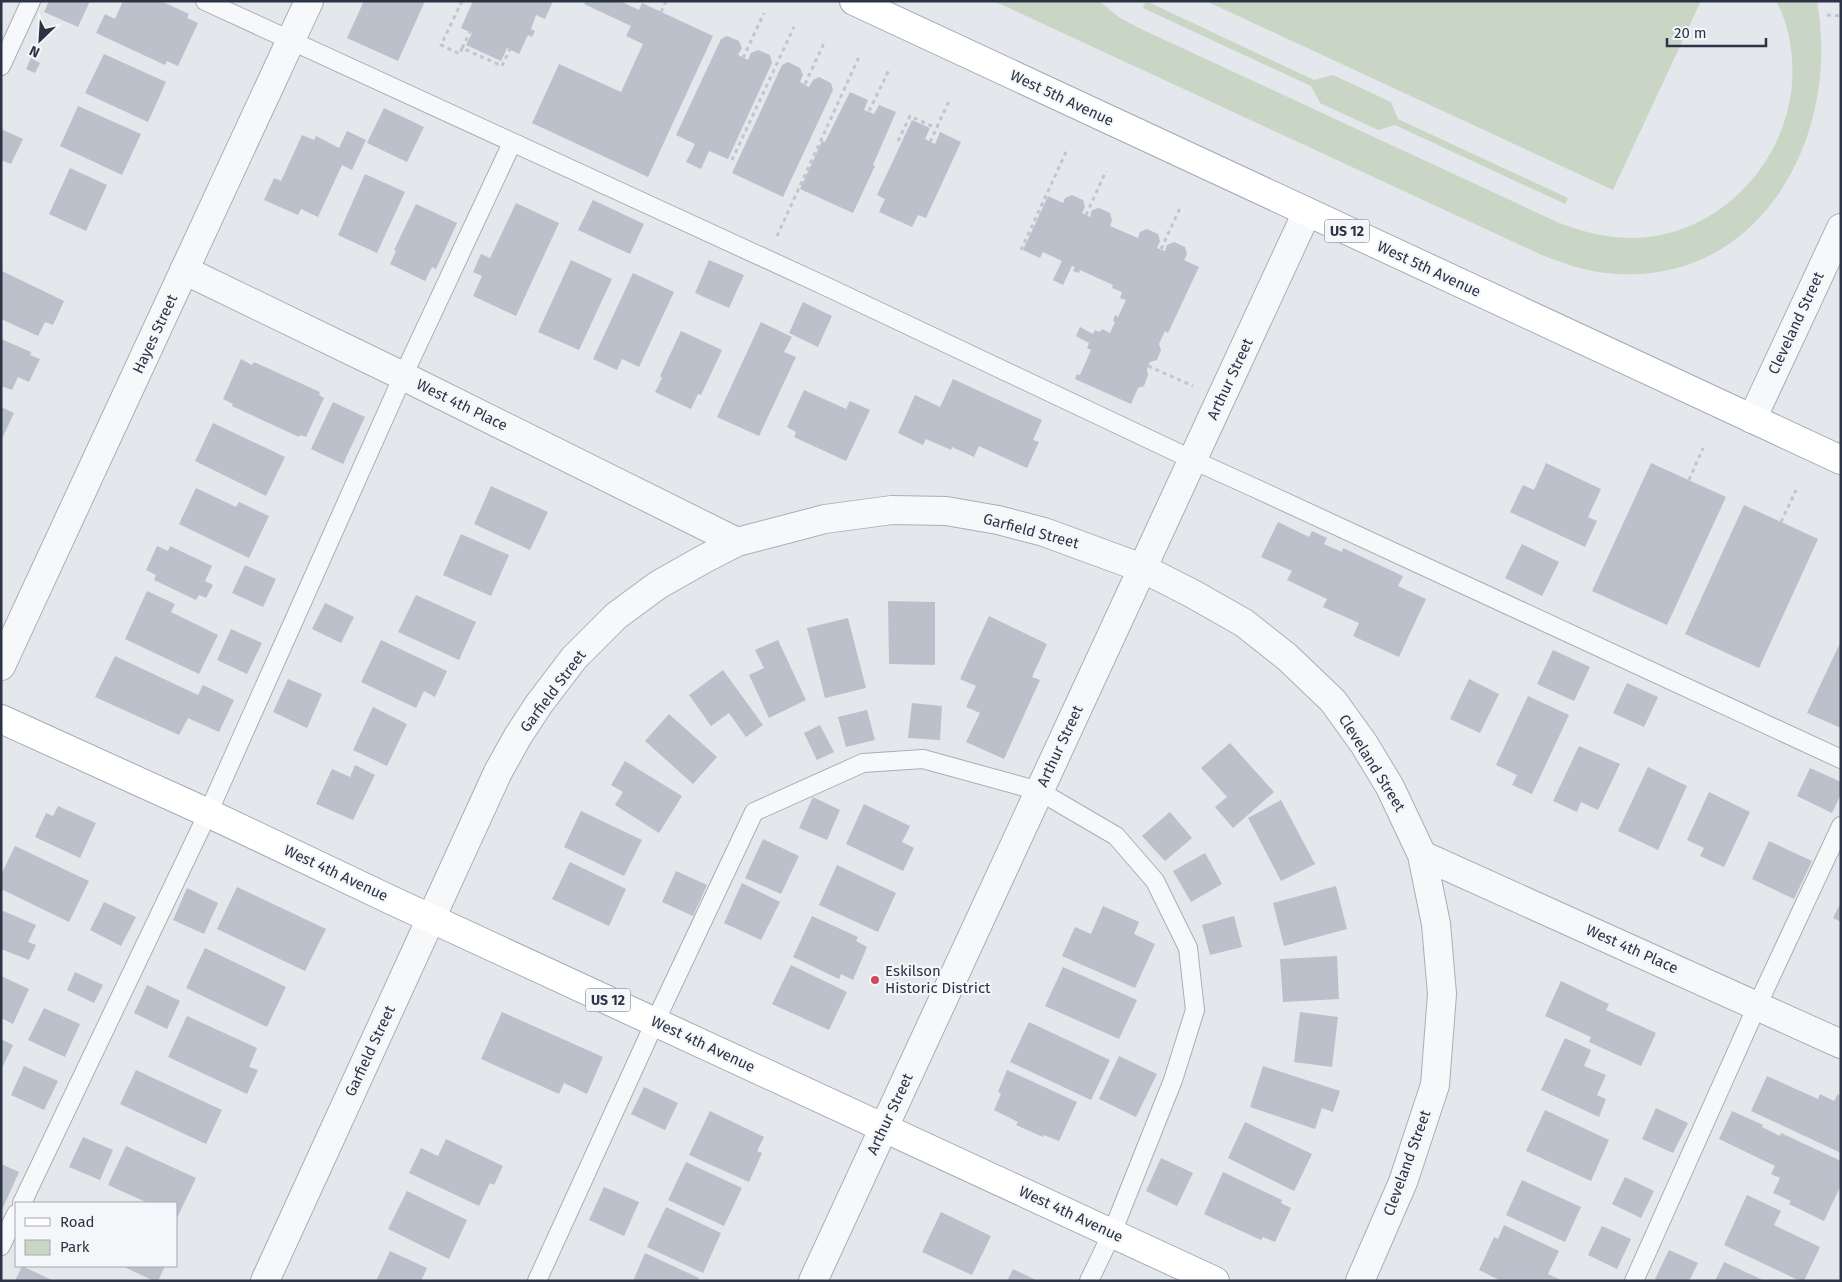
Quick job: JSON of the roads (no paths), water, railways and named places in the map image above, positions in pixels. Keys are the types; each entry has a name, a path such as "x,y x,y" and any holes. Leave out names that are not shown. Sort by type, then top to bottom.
{"main road":[{"name":"West 5th Avenue","path":"854,1 1841,460"},
{"name":"West 4th Avenue","path":"1,719 208,813 1215,1281"}],"street":[{"name":"Hayes Street","path":"1,666 309,1"},
{"name":"Arthur Street","path":"813,1281 1307,212"},
{"name":"Cleveland Street","path":"1752,419 1841,228"},
{"name":"West 4th Place","path":"184,270 403,376 737,542"},
{"name":"Garfield Street","path":"265,1281 498,772 539,704 574,658 616,616 658,585 737,542 824,519 892,510 946,512 998,520 1044,532 1142,568"},
{"name":"Cleveland Street","path":"1142,568 1244,623 1287,657 1333,701 1364,744 1390,787 1422,855 1436,924 1442,994 1435,1085 1403,1182 1360,1281"},
{"name":"West 4th Place","path":"1422,855 1841,1044"}],"lane":[{"path":"1,66 31,1"},
{"path":"205,1 766,258 1192,460 1841,759"},
{"path":"22,1202 208,813 403,376 512,143"},
{"path":"537,1281 754,812 863,763 923,759 1039,791 1116,836 1155,881 1188,948 1195,1010 1173,1080 1112,1233 1089,1281"},
{"path":"1634,1281 1757,1006 1841,826"},
{"path":"1,1246 15,1216"}],"place":[{"name":"Eskilson Historic District","path":"875,980"}]}
